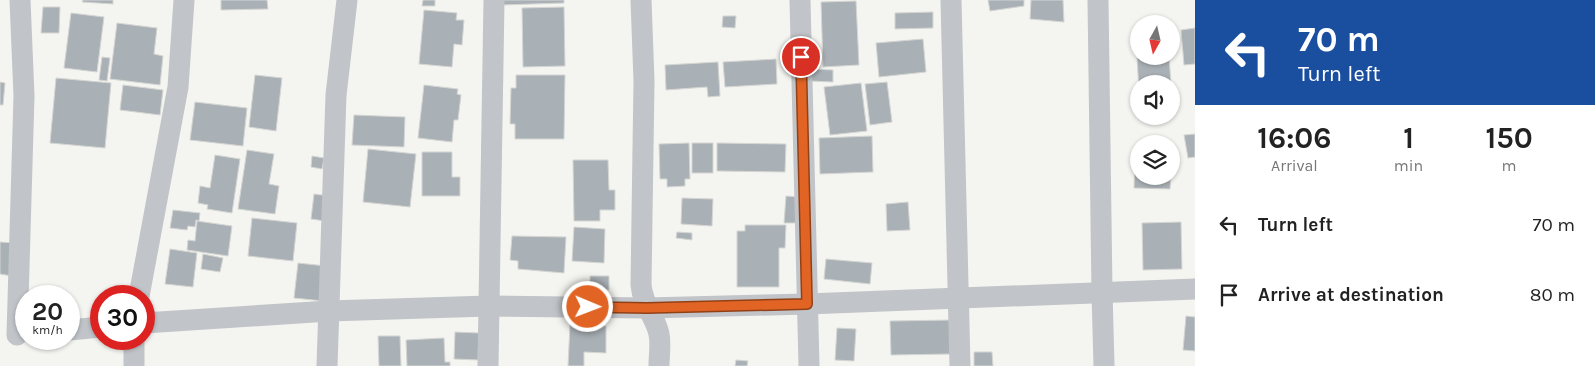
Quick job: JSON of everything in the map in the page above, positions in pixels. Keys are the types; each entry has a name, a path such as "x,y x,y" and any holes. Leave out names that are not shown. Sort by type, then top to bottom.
{"street":[{"path":"14,335 24,96 20,0"},
{"path":"141,285 178,87 184,0"},
{"path":"327,366 336,95 346,0"},
{"path":"488,366 494,0"},
{"path":"641,0 644,81 642,294 659,334 659,366"},
{"path":"800,0 809,366"},
{"path":"952,0 960,366"},
{"path":"1098,0 1104,366"},
{"path":"155,322 329,310 489,306 647,308 807,304 1195,289"},
{"path":"134,350 134,366"}],"building":[{"path":"83,0 113,0 113,4 82,2"},
{"path":"221,0 267,0 268,9 221,10"},
{"path":"423,0 435,0 435,6 422,6"},
{"path":"502,0 564,0 564,3 502,5"},
{"path":"988,0 1024,0 1024,6 990,11"},
{"path":"1031,0 1063,0 1064,22 1030,19"},
{"path":"856,1 859,65 823,67 821,2"},
{"path":"43,7 60,7 59,33 41,33"},
{"path":"564,7 565,66 523,67 522,8"},
{"path":"424,10 457,13 456,20 464,20 462,45 454,44 452,67 419,64"},
{"path":"933,12 933,28 895,29 895,13"},
{"path":"71,13 104,17 97,72 64,68"},
{"path":"723,16 736,16 735,28 722,27"},
{"path":"117,23 157,28 154,54 163,56 160,85 110,79"},
{"path":"1195,28 1195,64 1184,65 1181,30"},
{"path":"923,39 926,72 879,77 876,43"},
{"path":"102,57 110,58 107,81 99,80"},
{"path":"776,59 777,84 725,87 723,62"},
{"path":"718,62 720,96 708,97 707,87 666,90 665,65"},
{"path":"1137,65 1170,65 1170,75 1138,75"},
{"path":"810,69 833,70 833,82 810,81"},
{"path":"255,75 282,78 276,131 249,127"},
{"path":"516,75 565,75 564,139 515,139 515,124 510,124 511,88 516,88"},
{"path":"56,78 111,83 105,148 50,143"},
{"path":"0,82 5,83 3,105 0,105"},
{"path":"887,82 892,122 870,125 865,84"},
{"path":"861,83 867,131 830,135 824,87"},
{"path":"123,85 163,90 160,115 120,110"},
{"path":"424,85 458,89 457,94 461,95 458,120 454,120 452,142 418,138"},
{"path":"195,102 247,108 243,146 190,140"},
{"path":"354,115 405,117 404,147 352,145"},
{"path":"1195,134 1195,157 1188,158 1184,135"},
{"path":"872,136 873,172 820,174 819,138"},
{"path":"689,143 690,179 685,179 685,186 667,187 667,179 660,179 659,144"},
{"path":"692,143 713,143 713,173 692,173"},
{"path":"717,143 786,144 785,172 717,171"},
{"path":"368,149 416,154 410,207 363,202"},
{"path":"247,150 274,154 269,184 279,186 275,214 238,209"},
{"path":"422,152 452,152 452,177 460,177 460,196 422,196"},
{"path":"215,155 240,159 232,213 207,209 208,205 198,203 200,186 210,188"},
{"path":"312,156 324,158 322,169 311,167"},
{"path":"573,160 608,160 609,190 615,190 615,210 600,210 600,221 574,221"},
{"path":"1134,185 1170,185 1170,189 1134,188"},
{"path":"314,194 329,196 325,221 311,219"},
{"path":"786,196 799,197 797,223 784,223"},
{"path":"682,198 713,199 712,226 681,224"},
{"path":"908,202 910,230 887,231 886,204"},
{"path":"173,210 200,213 199,221 196,220 195,227 188,226 187,230 170,228"},
{"path":"252,218 297,223 293,261 248,256"},
{"path":"197,221 232,226 228,256 187,250 188,240 195,241"},
{"path":"1181,222 1182,269 1143,270 1142,223"},
{"path":"745,225 786,225 785,248 779,248 779,287 737,287 737,231 745,231"},
{"path":"574,227 605,229 604,263 572,261"},
{"path":"677,232 692,233 692,240 676,238"},
{"path":"512,236 566,237 564,273 518,269 518,261 510,260"},
{"path":"0,242 16,243 12,276 0,274"},
{"path":"170,249 197,253 193,287 165,284"},
{"path":"203,254 223,258 220,272 201,269"},
{"path":"826,259 872,263 870,284 824,279"},
{"path":"298,263 326,266 323,301 294,298"},
{"path":"590,276 609,276 609,290 590,289"},
{"path":"1186,316 1195,317 1195,351 1183,350"},
{"path":"951,320 951,354 891,355 890,321"},
{"path":"570,324 606,326 606,353 584,352 584,366 568,366"},
{"path":"837,328 856,329 854,361 835,360"},
{"path":"455,332 479,333 478,360 454,359"},
{"path":"378,336 400,336 401,366 379,366"},
{"path":"444,338 445,362 450,362 450,366 407,366 406,340"},
{"path":"974,352 992,352 993,366 974,366"},
{"path":"736,360 748,361 747,366 735,366"}],"route":[{"path":"588,307 647,308 807,304 801,57"}]}
